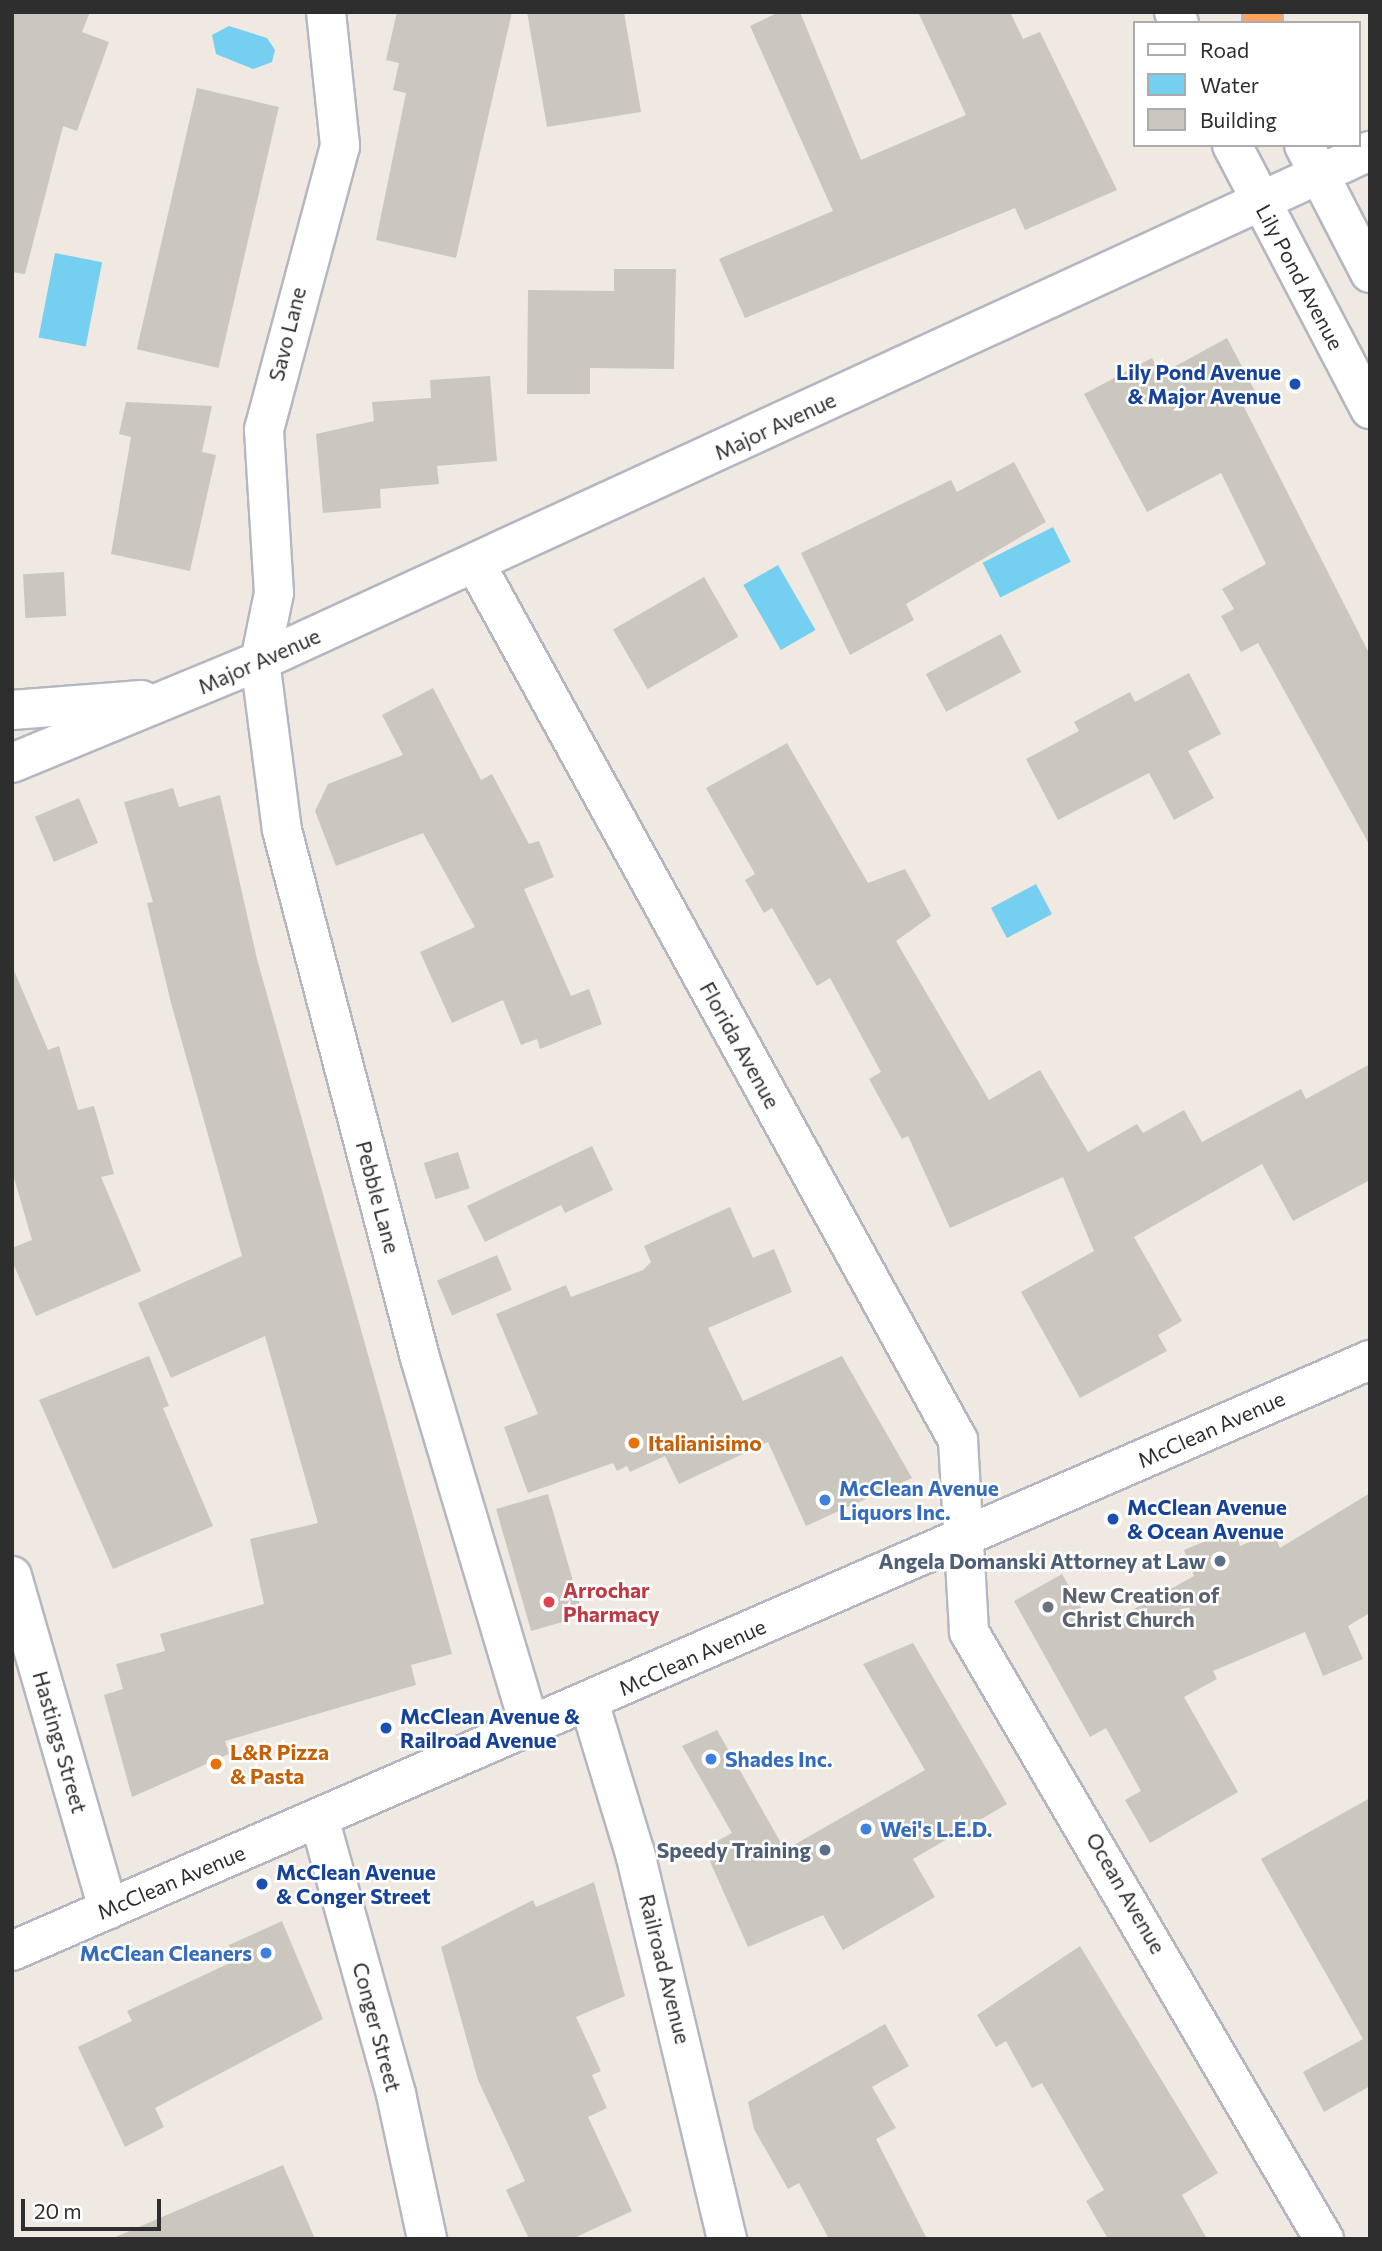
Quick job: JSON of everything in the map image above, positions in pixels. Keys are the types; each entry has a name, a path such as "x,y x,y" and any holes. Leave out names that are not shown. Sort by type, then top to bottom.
{"street":[{"name":"Savo Lane","path":"260,661 274,593 264,430 340,146 326,12"},
{"name":"Lily Pond Avenue","path":"1233,147 1370,409"},
{"name":"Major Avenue","path":"12,763 179,698 1262,205 1311,161 1370,151"},
{"path":"1311,161 1370,273"},
{"name":"Florida Avenue","path":"475,563 958,1440 964,1538"},
{"name":"Pebble Lane","path":"260,661 282,830 420,1358 530,1726"},
{"name":"Major Avenue","path":"12,710 179,698"},
{"name":"McClean Avenue","path":"12,1951 1370,1360"},
{"name":"Ocean Avenue","path":"964,1538 969,1632 1324,2239"},
{"name":"Hastings Street","path":"12,1576 108,1909"},
{"name":"Railroad Avenue","path":"589,1702 639,1866 727,2239"},
{"name":"Conger Street","path":"319,1818 396,2094 427,2239"}],"water":[{"path":"229,26 267,38 275,50 272,62 253,69 216,54 212,35"},
{"path":"55,253 102,262 86,347 39,337"},
{"path":"1053,527 1071,562 1000,598 983,563"},
{"path":"778,565 816,630 781,650 743,585"},
{"path":"1036,884 1052,914 1007,938 991,908"}],"building":[{"path":"12,12 90,12 82,32 109,42 77,131 63,126 25,274 12,272"},
{"path":"397,12 512,12 456,258 376,240 406,93 393,90 399,63 386,60"},
{"path":"527,12 624,12 641,112 547,127"},
{"path":"779,12 800,12 861,160 966,115 918,12 1010,12 1023,39 1040,32 1117,190 1025,230 1015,208 745,318 719,259 833,211 750,26"},
{"path":"197,88 279,107 219,368 137,349"},
{"path":"614,269 676,269 674,369 590,368 590,394 527,394 528,290 614,291"},
{"path":"1227,338 1258,397 1243,405 1370,655 1370,846 1258,643 1241,652 1221,616 1234,609 1222,589 1266,564 1221,473 1147,512 1084,394 1152,358 1161,374"},
{"path":"490,376 497,461 437,466 439,484 380,489 381,508 323,513 316,434 374,421 372,402 431,398 430,380"},
{"path":"126,402 212,406 202,452 216,455 190,571 111,554 131,437 119,434"},
{"path":"1014,462 1046,522 906,604 914,620 850,655 801,553 951,480 957,492"},
{"path":"64,572 66,616 25,618 23,574"},
{"path":"704,577 738,637 648,689 613,630"},
{"path":"1001,634 1021,672 946,712 926,674"},
{"path":"1189,673 1221,734 1188,751 1214,798 1174,820 1149,773 1058,820 1026,759 1079,731 1074,722 1130,692 1135,702"},
{"path":"433,688 481,780 492,774 529,844 539,841 554,877 524,889 571,996 589,989 602,1024 540,1049 537,1039 521,1045 503,1000 452,1023 420,952 475,927 423,833 336,866 315,811 328,784 403,755 382,715"},
{"path":"787,743 868,883 905,869 931,916 896,941 989,1100 1040,1070 1088,1152 1137,1124 1143,1133 1184,1110 1202,1142 1301,1089 1306,1099 1370,1064 1370,1180 1293,1221 1262,1164 1134,1237 1182,1321 1158,1335 1167,1351 1080,1398 1021,1292 1094,1251 1063,1177 950,1228 908,1136 902,1139 869,1079 881,1072 830,978 817,986 772,908 764,913 745,880 755,874 706,788"},
{"path":"173,788 179,807 220,795 257,959 452,1654 411,1665 416,1685 225,1741 229,1754 132,1797 104,1695 123,1689 116,1664 165,1651 160,1634 264,1604 250,1539 318,1523 265,1336 171,1378 138,1303 242,1256 171,1003 147,903 153,902 124,802"},
{"path":"79,798 98,843 54,862 35,817"},
{"path":"12,966 48,1050 59,1046 78,1110 94,1106 114,1174 101,1177 141,1271 36,1316 12,1261 12,1248 32,1240 12,1171"},
{"path":"592,1146 613,1190 565,1213 561,1205 485,1242 467,1206"},
{"path":"458,1152 470,1188 436,1199 424,1163"},
{"path":"730,1207 753,1258 774,1249 792,1292 708,1328 743,1401 842,1356 912,1478 806,1526 768,1442 679,1484 665,1456 630,1472 627,1466 617,1471 613,1463 528,1493 504,1427 538,1414 496,1314 566,1285 571,1297 643,1270 651,1262 644,1246"},
{"path":"497,1255 512,1290 452,1315 437,1280"},
{"path":"149,1356 169,1406 163,1408 213,1526 113,1569 39,1400"},
{"path":"1370,1493 1370,1613 1348,1626 1363,1659 1323,1676 1305,1632 1213,1671 1217,1679 1184,1697 1238,1792 1150,1843 1125,1800 1141,1791 1106,1728 1090,1737 1014,1601 1062,1574 1094,1631 1194,1576 1184,1550 1234,1529 1240,1546 1273,1532 1280,1548"},
{"path":"548,1494 583,1616 531,1631 496,1509"},
{"path":"913,1643 1007,1804 913,1859 935,1897 843,1950 823,1915 748,1947 704,1848 732,1833 682,1746 717,1730 785,1850 925,1770 863,1664"},
{"path":"1370,1798 1370,2086 1324,2112 1303,2072 1363,2039 1261,1859"},
{"path":"594,1882 625,1996 576,2017 601,2071 592,2075 607,2108 588,2117 632,2211 572,2239 529,2239 506,2190 525,2181 478,2080 441,1947 533,1900 536,1907"},
{"path":"282,1921 323,2019 155,2108 164,2127 125,2147 78,2047 132,2021 127,2011 236,1960 229,1945"},
{"path":"1080,1946 1218,2173 1182,2195 1207,2239 1108,2239 1086,2201 1104,2190 1042,2083 1032,2088 1006,2041 996,2047 977,2015"},
{"path":"885,2024 909,2066 872,2087 896,2128 876,2139 927,2239 829,2239 799,2183 788,2189 754,2129 748,2102"},
{"path":"283,2165 315,2239 111,2239"}],"place":[{"name":"Lily Pond Avenue & Major Avenue","path":"1295,384"},
{"name":"Italianisimo","path":"634,1443"},
{"name":"McClean Avenue Liquors Inc.","path":"825,1500"},
{"name":"McClean Avenue & Ocean Avenue","path":"1113,1519"},
{"name":"Angela Domanski Attorney at Law","path":"1220,1561"},
{"name":"Arrochar Pharmacy","path":"549,1602"},
{"name":"New Creation of Christ Church","path":"1048,1607"},
{"name":"McClean Avenue & Railroad Avenue","path":"386,1728"},
{"name":"Shades Inc.","path":"711,1759"},
{"name":"L&R Pizza & Pasta","path":"216,1764"},
{"name":"Wei's L.E.D.","path":"866,1829"},
{"name":"Speedy Training","path":"825,1850"},
{"name":"McClean Avenue & Conger Street","path":"262,1884"},
{"name":"McClean Cleaners","path":"266,1953"}]}
